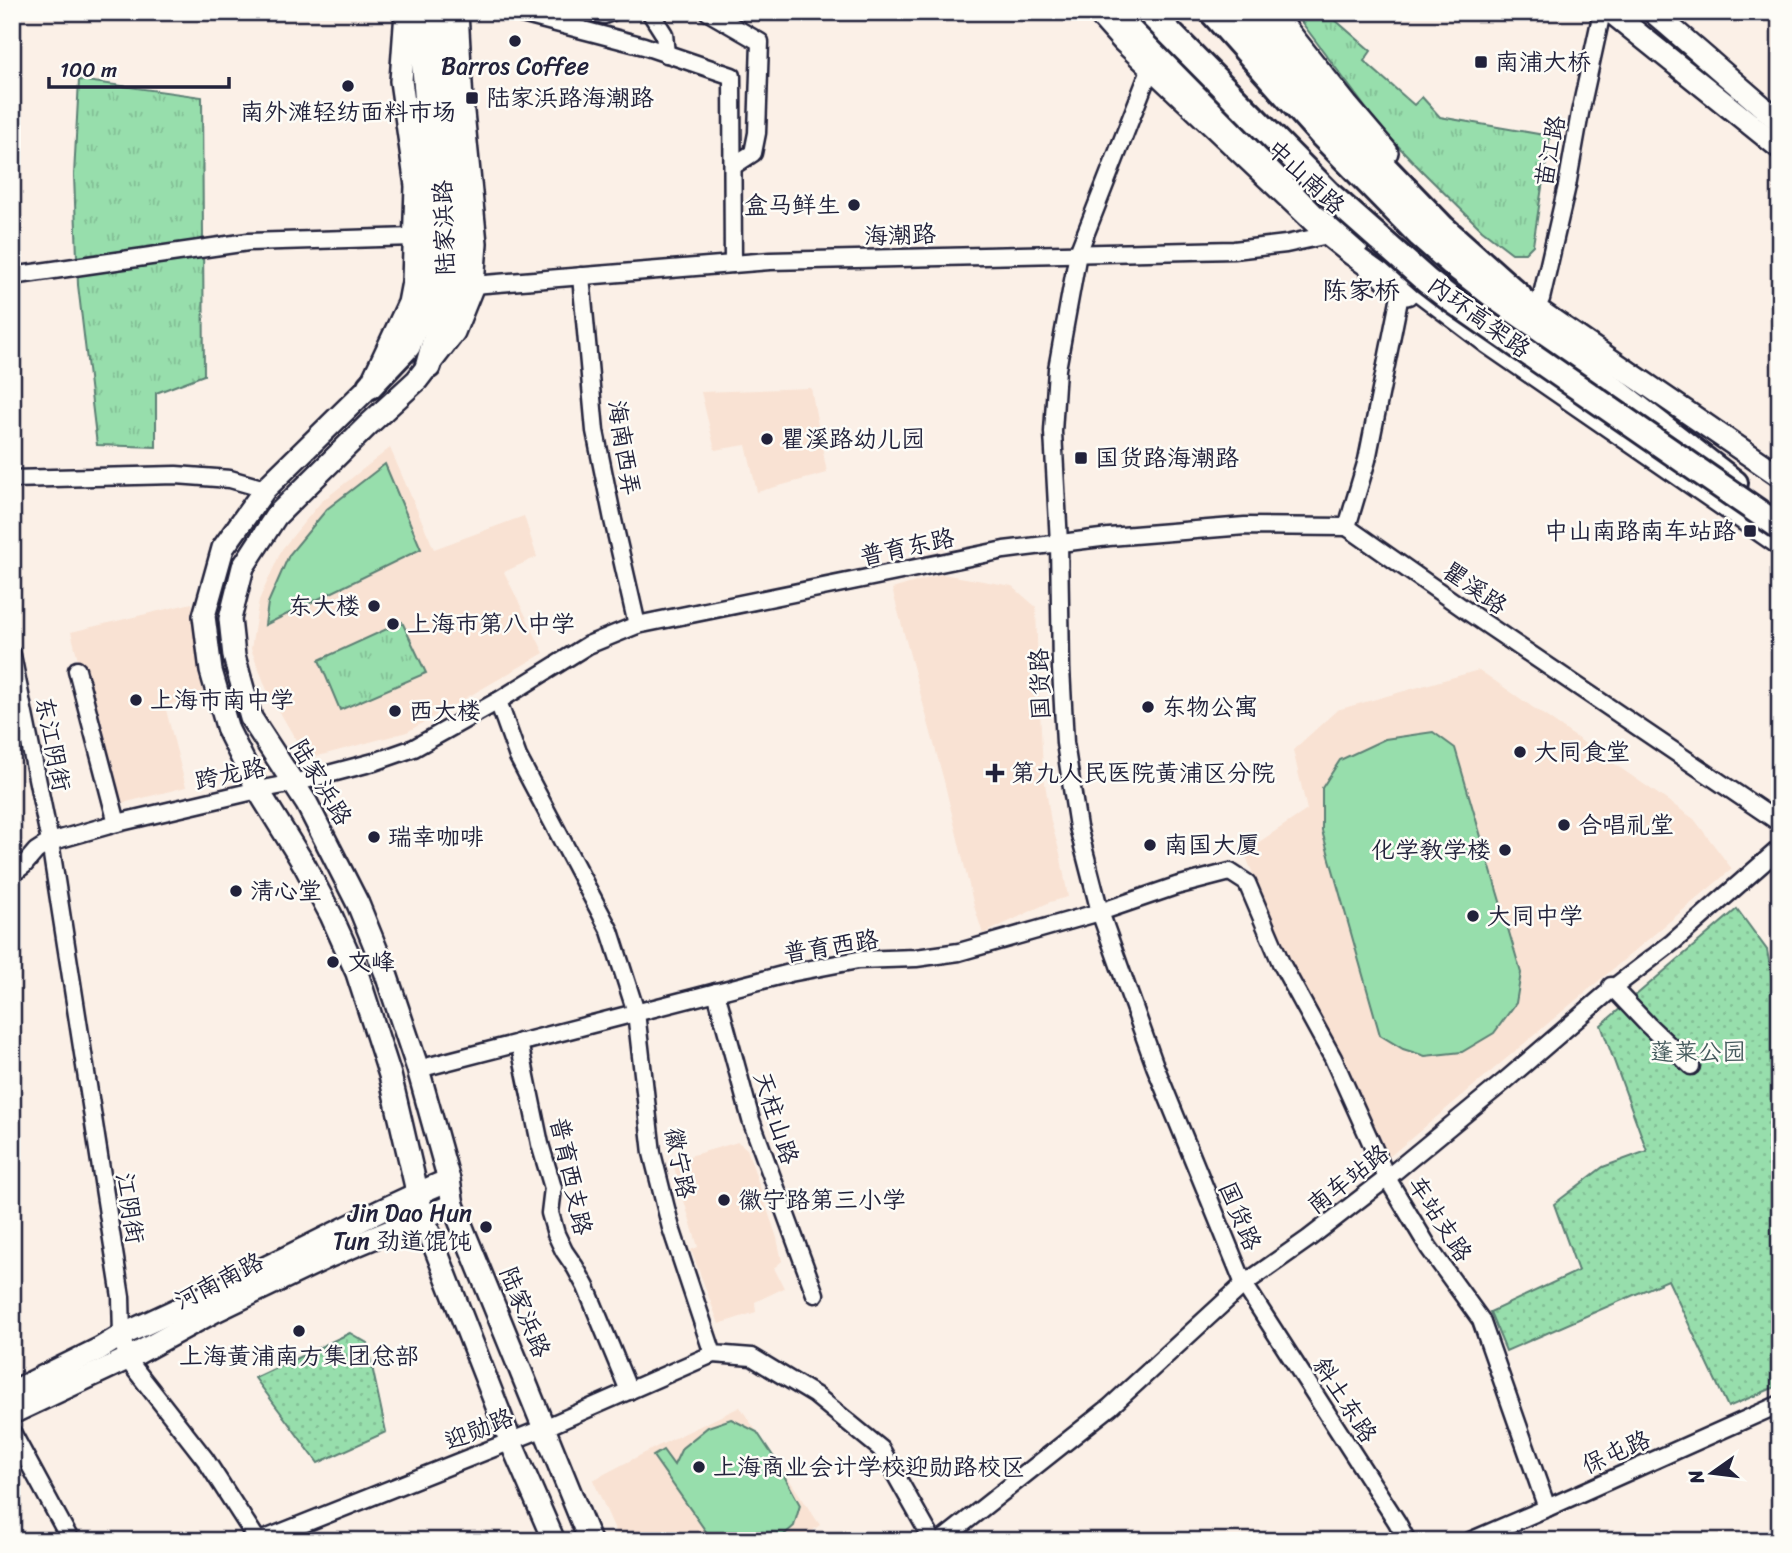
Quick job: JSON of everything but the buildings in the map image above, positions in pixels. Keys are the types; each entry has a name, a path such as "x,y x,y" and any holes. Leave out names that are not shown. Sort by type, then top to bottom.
{"highway":[{"path":"370,386 408,346 424,301 445,260 435,195 424,62 424,12"},
{"path":"428,366 456,208 441,12"},
{"path":"1120,12 1356,243"},
{"name":"内环高架路","path":"1149,12 1331,196 1449,298 1780,527"},
{"path":"1169,12 1405,262"},
{"path":"1193,12 1319,150 1363,191 1420,235"},
{"path":"1248,12 1417,201 1466,250 1534,301"},
{"name":"内环高架路","path":"1221,16 1320,133 1420,235 1499,300 1735,483 1780,512"}],"main road":[{"name":"陆家浜路","path":"406,12 401,81 416,186 413,282 409,303 370,386 265,489 223,548 204,616 211,671 228,730 258,790 331,915 357,973 390,1075 423,1217 510,1440 554,1541"},
{"name":"陆家浜路","path":"457,12 462,102 476,243 473,285 454,332 428,366 276,516 243,567 230,619 234,656 251,718 307,804 358,904 385,971 418,1069 449,1180 453,1205 590,1541"},
{"name":"中山南路","path":"1097,12 1151,67 1353,255 1411,291 1780,544"},
{"name":"中山南路","path":"1138,12 1411,291"},
{"name":"中山南路","path":"1273,12 1347,106 1393,159 1534,301 1602,355 1780,476"},
{"path":"1611,12 1780,148"},
{"path":"1653,12 1780,122"},
{"name":"中山南路","path":"1221,16 1306,99 1399,199 1461,256 1534,301"},
{"path":"1356,243 1411,291"},
{"name":"河南南路","path":"12,1392 122,1335 449,1180"},
{"name":"河南南路","path":"12,1413 127,1359 213,1312 330,1256 453,1205"}],"street":[{"path":"514,12 644,46 732,76 733,264"},
{"path":"592,12 604,15 612,12"},
{"path":"650,12 664,34 666,54"},
{"path":"708,12 760,42 757,133 753,153 733,166"},
{"name":"苗江路","path":"1534,301 1567,186 1602,12"},
{"name":"国货路","path":"1151,67 1078,253 1056,369 1053,432 1065,743 1078,827 1100,912 1156,1066 1244,1284"},
{"name":"海潮路","path":"473,285 770,261 1234,250 1286,244 1328,234"},
{"path":"12,276 248,242 414,237"},
{"name":"海南西弄","path":"580,276 595,431 637,625"},
{"path":"1347,527 1411,291"},
{"path":"12,479 176,475 230,479 265,489"},
{"name":"普育东路","path":"498,701 588,645 637,625 1059,542 1245,526 1347,527"},
{"name":"瞿溪路","path":"1347,527 1780,823"},
{"name":"东江阴街","path":"12,655 50,842"},
{"path":"77,670 117,823"},
{"name":"跨龙路","path":"12,874 36,851 50,842 117,823 374,762 414,748 498,701"},
{"name":"徽宁路","path":"498,701 518,757 610,931 636,1013 652,1153 671,1228 713,1354"},
{"name":"江阴街","path":"50,842 121,1297 122,1335 127,1359 224,1486 259,1541"},
{"name":"南车站路","path":"941,1541 1110,1407 1244,1284 1387,1178 1506,1080 1612,987 1673,942 1780,848"},
{"name":"普育西路","path":"418,1069 790,973 858,960 910,958 959,952 1230,872 1247,883"},
{"name":"车站支路","path":"1247,883 1282,963 1333,1058 1387,1178 1429,1248 1481,1321 1547,1508"},
{"path":"1612,987 1691,1066"},
{"name":"天柱山路","path":"716,992 751,1120 815,1294"},
{"name":"普育西支路","path":"519,1042 553,1188 550,1213 556,1234 586,1287 629,1391"},
{"name":"斜土东路","path":"1244,1284 1406,1541"},
{"path":"713,1354 752,1357 815,1395 881,1449 933,1541"},
{"name":"迎勋路","path":"259,1541 544,1428 713,1354"},
{"name":"保屯路","path":"1471,1541 1780,1404"},
{"path":"12,1432 71,1541"}],"shaded area":[{"name":"瞿溪路幼儿园","path":"811,388 827,473 757,492 746,445 715,450 701,392"},
{"name":"上海市第八中学","path":"390,448 434,549 524,516 537,557 504,572 544,653 407,732 307,759 267,690 251,649 259,600 282,549 321,502"},
{"path":"942,574 1012,586 1036,607 1043,770 1051,822 1068,897 1050,902 983,934 892,589"},
{"name":"上海市南中学","path":"192,603 203,694 165,706 186,787 115,805 71,632"},
{"name":"大同中学","path":"1479,670 1694,819 1732,869 1389,1157 1341,1054 1289,962 1244,852 1307,810 1293,750 1337,710"},
{"name":"徽宁路第三小学","path":"738,1142 747,1149 777,1238 782,1261 774,1268 784,1288 755,1302 756,1312 719,1324 691,1250 698,1247 672,1161"},
{"name":"上海商业会计学校迎勋路校区","path":"740,1407 820,1525 798,1541 620,1541 593,1480"}],"green space":[{"path":"1294,12 1326,12 1371,51 1364,61 1414,105 1422,97 1440,117 1550,136 1533,245 1525,253 1512,253 1482,230 1423,172 1380,127"},
{"path":"79,80 202,97 204,375 156,393 156,447 97,445 78,285 74,175"},
{"path":"385,464 421,549 265,625 268,603 289,555 327,509"},
{"path":"402,622 426,673 340,710 319,660"},
{"path":"1433,732 1455,748 1521,973 1516,1003 1494,1033 1462,1052 1425,1056 1403,1049 1380,1035 1322,831 1322,788 1340,760 1385,739"},
{"name":"蓬莱公园","path":"1737,909 1767,950 1775,994 1780,998 1780,1244 1775,1246 1780,1259 1780,1385 1728,1407 1668,1280 1506,1351 1490,1312 1578,1271 1554,1204 1603,1167 1647,1151 1601,1025"},
{"path":"350,1333 367,1343 386,1432 318,1463 255,1378"},
{"path":"731,1419 757,1432 800,1505 794,1526 777,1541 712,1540 653,1456 663,1450 674,1465 682,1448 708,1427"}],"place":[{"name":"Barros Coffee","path":"515,41"},
{"name":"南浦大桥","path":"1481,62"},
{"name":"南外滩轻纺面料市场","path":"348,86"},
{"name":"陆家浜路海潮路","path":"472,98"},
{"name":"盒马鲜生","path":"854,205"},
{"name":"瞿溪路幼儿园","path":"767,439"},
{"name":"国货路海潮路","path":"1081,458"},
{"name":"中山南路南车站路","path":"1750,531"},
{"name":"东大楼","path":"374,606"},
{"name":"上海市第八中学","path":"393,624"},
{"name":"上海市南中学","path":"136,700"},
{"name":"东物公寓","path":"1148,707"},
{"name":"西大楼","path":"395,711"},
{"name":"大同食堂","path":"1520,752"},
{"name":"第九人民医院黄浦区分院","path":"995,773"},
{"name":"合唱礼堂","path":"1564,825"},
{"name":"瑞幸咖啡","path":"374,837"},
{"name":"南国大厦","path":"1150,845"},
{"name":"化学教学楼","path":"1505,850"},
{"name":"清心堂","path":"236,891"},
{"name":"大同中学","path":"1473,916"},
{"name":"文峰","path":"333,962"},
{"name":"徽宁路第三小学","path":"724,1200"},
{"name":"Jin Dao Hun Tun 劲道馄饨","path":"486,1227"},
{"name":"上海黄浦南方集团总部","path":"299,1331"},
{"name":"上海商业会计学校迎勋路校区","path":"699,1467"}],"district":[{"name":"陈家桥","path":"1361,290"}]}
